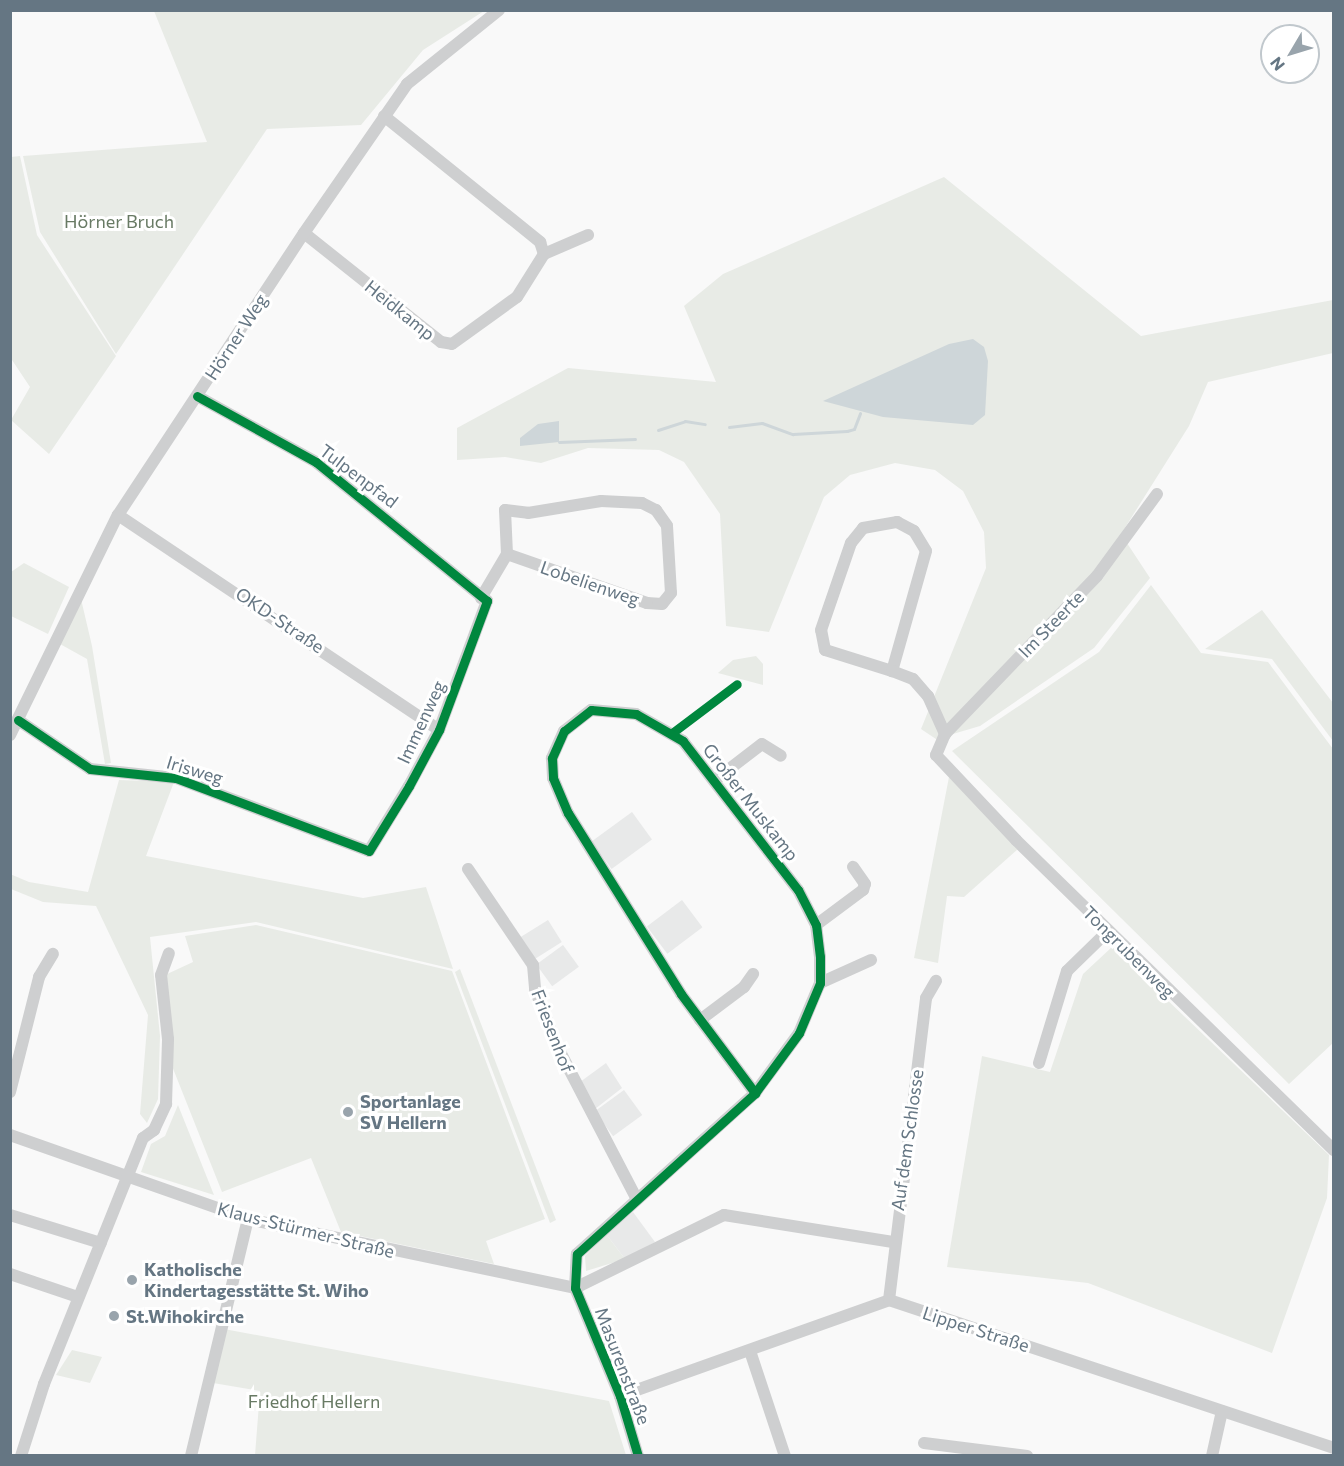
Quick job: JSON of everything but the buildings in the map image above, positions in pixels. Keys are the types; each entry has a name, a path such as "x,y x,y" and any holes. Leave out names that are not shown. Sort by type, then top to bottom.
{"street":[{"name":"Hörner Weg","path":"10,735 118,515 304,233 406,84 498,10"},
{"path":"384,116 540,242 544,254 588,235"},
{"name":"Heidkamp","path":"304,233 441,342 452,344 517,297 544,254"},
{"name":"Tulpenpfad","path":"197,396 316,462 484,600"},
{"name":"Im Steerte","path":"936,746 1097,576 1157,494"},
{"name":"Lobelienweg","path":"642,503 656,510 667,526 670,593 662,604 648,603 507,554 506,510 642,503"},
{"name":"OKD-Straße","path":"118,515 439,730"},
{"path":"892,671 926,551 914,531 897,522 863,528 851,543 821,630 825,650 913,679 928,696 945,734"},
{"path":"484,600 507,554"},
{"name":"Immenweg","path":"369,851 439,730 484,600"},
{"name":"Großer Muskamp","path":"575,1288 577,1254 636,1198 731,1120 755,1093 799,1033 820,983 816,925 798,890 715,780 672,733 617,710 591,710 564,731 552,758 553,778 568,813 700,1020 755,1093"},
{"name":"Irisweg","path":"18,720 90,769 176,778 369,851"},
{"name":"Großer Muskamp","path":"715,780 762,744 780,756"},
{"name":"Tongrubenweg","path":"936,746 940,762 1108,931 1334,1150"},
{"path":"816,925 863,890 865,884 854,867"},
{"name":"Friesenhof","path":"468,869 533,965 535,989 569,1073 636,1198"},
{"path":"1040,1063 1067,972 1108,931"},
{"path":"21,1455 78,1297 128,1180 143,1138 166,1104 168,1039 161,975 169,953"},
{"path":"10,1092 39,977 53,954"},
{"path":"820,983 871,960"},
{"path":"700,1020 744,987 753,974"},
{"name":"Auf dem Schlosse","path":"889,1300 893,1242 926,998 936,981"},
{"name":"Klaus-Stürmer-Straße","path":"10,1135 128,1180 248,1219 575,1288"},
{"path":"10,1215 101,1243"},
{"path":"575,1288 724,1215 893,1242"},
{"path":"190,1455 248,1219"},
{"path":"10,1274 78,1297"},
{"name":"Masurenstraße","path":"575,1288 620,1396 638,1455"},
{"path":"620,1396 889,1300"},
{"name":"Lipper Straße","path":"889,1300 1334,1448"},
{"path":"750,1351 785,1455"},
{"path":"1212,1455 1222,1411"},
{"path":"924,1443 1027,1455"}],"shaded area":[{"path":"973,339 984,347 988,361 985,415 973,425 883,417 823,401 949,344"},
{"path":"559,421 559,442 520,446 520,438 538,424"},
{"path":"632,812 652,840 612,869 592,841"},
{"path":"682,900 702,927 667,954 647,926"},
{"path":"548,920 562,942 531,961 517,939"},
{"path":"563,945 579,967 552,986 536,964"},
{"path":"606,1063 622,1088 595,1109 580,1082"},
{"path":"624,1090 642,1115 613,1136 595,1111"},
{"path":"633,1212 655,1242 625,1259 606,1234"}],"green space":[{"name":"Hörner Bruch","path":"154,11 484,11 423,50 361,125 267,129 116,354 40,232 23,156 207,142"},
{"path":"20,156 37,235 116,356 49,454 11,420 30,387 10,357 11,157"},
{"path":"944,177 1141,336 1333,300 1333,353 1208,382 1189,426 1121,534 1150,578 1094,648 980,726 936,739 921,729 986,568 984,532 963,491 935,470 895,463 850,475 824,497 769,632 726,626 720,514 684,462 659,450 588,448 541,463 505,457 457,460 457,428 568,368 716,382 684,306 723,274"},
{"path":"24,563 69,587 48,634 11,616 11,572"},
{"path":"1151,585 1201,653 1268,662 1333,749 1333,1043 1289,1084 952,751 1099,652"},
{"path":"81,599 92,646 111,763 105,764 87,659 60,644"},
{"path":"1262,610 1333,703 1333,741 1272,659 1205,649"},
{"path":"756,656 763,664 763,685 718,673 733,660"},
{"path":"949,777 1018,849 964,897 947,896 938,963 914,958"},
{"path":"119,780 174,782 146,856 363,898 426,887 453,969 256,922 150,937 160,1036 158,1099 147,1123 140,1114 148,1015 96,906 43,902 11,889 10,874 29,882 88,892"},
{"name":"Sportanlage SV Hellern","path":"256,925 452,971 545,1219 486,1241 494,1264 341,1232 311,1158 222,1192 172,1066 165,975 193,962 185,936"},
{"path":"1112,947 1329,1155 1327,1198 1272,1353 1088,1283 947,1267 982,1056 1050,1072 1083,974"},
{"path":"460,969 556,1220 550,1223 455,972"},
{"path":"178,1105 214,1195 141,1172 151,1144 165,1136"},
{"path":"606,1234 625,1259 586,1271 585,1256"},
{"name":"Friedhof Hellern","path":"224,1329 609,1401 626,1455 255,1455 260,1391 213,1383"},
{"path":"72,1350 102,1357 90,1383 56,1375"}],"waterway":[{"path":"729,427 762,423 793,434 847,431 854,429 860,413"},
{"path":"658,430 685,421 705,424"},
{"path":"559,442 635,439"}],"cycle path":[{"path":"18,720 90,769 176,778 369,851 409,786 439,730 487,601 316,462 197,396"},
{"path":"672,733 737,684"},
{"path":"638,1456 620,1396 575,1288 577,1254 755,1093 799,1033 820,983 820,957 816,925 798,890 683,741 636,714 591,710 564,731 552,758 553,778 568,813 681,994 755,1093"}],"place":[{"name":"Sportanlage SV Hellern","path":"348,1112"},
{"name":"Katholische Kindertagesstätte St. Wiho","path":"132,1280"},
{"name":"St.Wihokirche","path":"114,1316"}]}
